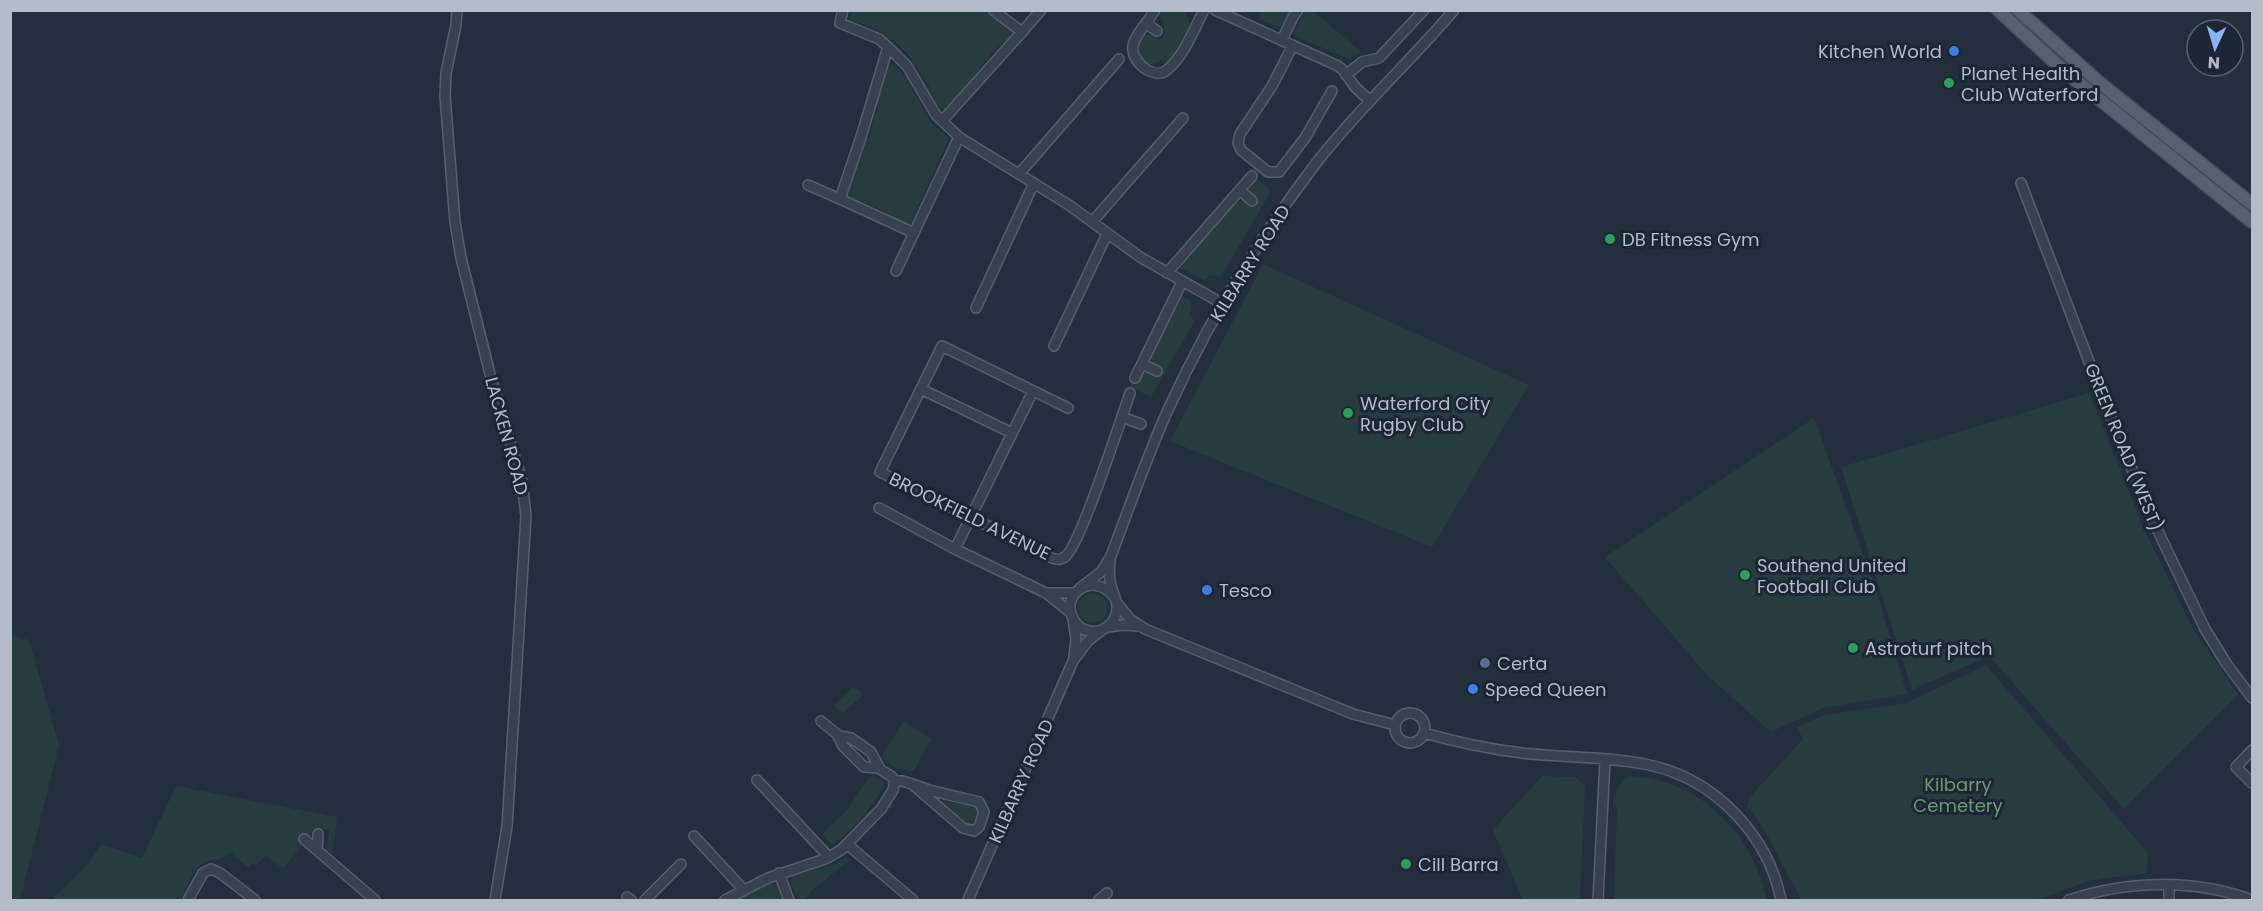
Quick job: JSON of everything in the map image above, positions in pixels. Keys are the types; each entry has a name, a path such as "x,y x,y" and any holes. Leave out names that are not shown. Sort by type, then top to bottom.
{"main road":[{"path":"1998,10 2063,69 2253,222"},
{"path":"2018,10 2100,83 2253,204"}],"street":[{"name":"LACKEN ROAD","path":"457,10 446,73 445,96 454,222 491,378 522,482 526,516 507,827 495,900"},
{"path":"843,10 840,23 879,39 888,46 908,66 936,115 959,137 1034,183 1167,273 1223,304"},
{"path":"993,10 1022,32"},
{"path":"942,122 1041,10"},
{"path":"1155,10 1134,42 1133,51 1146,69 1159,74 1172,63 1204,10"},
{"path":"1215,10 1338,66 1369,100"},
{"path":"1282,40 1298,10"},
{"path":"1346,75 1362,62 1379,58 1424,10"},
{"name":"KILBARRY ROAD","path":"1078,591 1101,572 1111,556 1169,408 1223,304 1259,243 1325,153 1369,100 1455,10"},
{"path":"1147,24 1158,31"},
{"path":"1293,45 1272,86 1240,134 1238,142 1241,150 1268,172 1279,172 1305,138 1332,91"},
{"path":"840,199 888,46"},
{"path":"1019,174 1119,59"},
{"path":"1092,222 1183,118"},
{"path":"896,271 959,137"},
{"path":"1167,273 1252,176"},
{"path":"976,308 1034,183"},
{"name":"GREEN ROAD (WEST)","path":"2021,183 2116,432 2155,525 2205,629 2226,663 2253,698"},
{"path":"808,185 914,233"},
{"path":"1240,190 1252,201"},
{"path":"1054,346 1107,234"},
{"path":"1135,378 1182,282"},
{"path":"1012,434 921,389 942,346 1068,408"},
{"path":"1142,364 1157,371"},
{"name":"BROOKFIELD AVENUE","path":"921,389 880,472 1052,558 1061,559 1067,555 1087,515 1122,417"},
{"path":"955,549 1033,391"},
{"path":"1130,393 1122,417 1141,424"},
{"path":"879,508 955,549 1046,593 1082,628 1088,631 1130,625 1145,628"},
{"name":"KILBARRY ROAD","path":"1111,556 1109,575 1115,600"},
{"path":"1046,593 1078,591 1095,584 1110,590 1130,619 1145,628 1353,714 1395,726"},
{"path":"1071,615 1070,605 1078,591"},
{"path":"1105,628 1116,616 1115,600"},
{"name":"KILBARRY ROAD","path":"1071,615 1076,639 1073,661"},
{"name":"KILBARRY ROAD","path":"968,900 1073,661 1088,640 1105,628"},
{"path":"1413,713 1423,720 1424,733 1414,742 1404,741 1397,735 1395,726 1403,714 1413,713"},
{"path":"821,721 837,734 850,738 872,752 876,766 895,781 909,783 934,792 979,802 984,812 979,827 974,831 963,828 909,783"},
{"path":"1424,733 1495,749 1637,763 1670,771 1700,785 1721,800 1745,825 1761,848 1773,873 1781,900"},
{"path":"837,734 843,746 863,765 880,769"},
{"path":"2253,750 2236,767 2253,783"},
{"path":"1598,900 1605,760"},
{"path":"757,780 829,857"},
{"path":"725,900 779,873 829,857 848,845 881,809 893,790 895,781"},
{"path":"317,850 318,834"},
{"path":"694,836 743,889"},
{"path":"304,839 375,900"},
{"path":"848,845 913,900"},
{"path":"645,900 681,864"},
{"path":"188,900 204,871 211,869 220,873 255,900"},
{"path":"779,873 789,900"},
{"path":"2069,900 2114,889 2169,885 2214,890 2253,900"},
{"path":"2169,885 2169,900"},
{"path":"1099,900 1107,893"}],"green space":[{"path":"1261,10 1289,11 1282,25 1278,27 1259,19"},
{"path":"852,11 983,11 1012,30 1013,34 1001,48 998,46 977,71 979,73 944,112 917,67 902,48 885,35 849,19"},
{"path":"1160,11 1184,11 1192,26 1168,62 1162,61 1148,65 1138,54 1137,47 1145,35 1153,35 1160,40 1165,32 1162,19 1157,16"},
{"path":"1306,11 1313,11 1361,52 1349,59 1295,36 1295,29"},
{"path":"888,61 901,71 933,125 949,138 909,227 885,215 886,212 856,199 855,202 846,195 866,137 869,138 878,107 875,106"},
{"path":"1256,178 1271,191 1221,277 1210,275 1204,280 1178,267 1234,203 1242,200 1251,207 1257,200 1250,192 1250,186"},
{"name":"Waterford City Rugby Club","path":"1263,264 1529,385 1432,547 1170,441"},
{"path":"1180,295 1191,301 1190,314 1194,322 1151,397 1130,387 1131,383 1138,380 1144,372 1158,375 1162,368 1152,362 1151,355"},
{"path":"2089,393 2143,527 2191,625 2238,695 2124,809 1989,656 1912,690 1841,467"},
{"name":"Southend United Football Club","path":"1814,418 1877,593 1907,694 1823,708 1771,732 1708,676 1605,557"},
{"path":"1093,593 1104,597 1108,608 1104,619 1093,623 1082,619 1078,608 1082,597"},
{"path":"10,635 29,640 59,745 20,900 10,900"},
{"name":"Kilbarry Cemetery","path":"1986,665 2148,853 2147,874 2086,882 2037,900 1800,900 1797,890 1765,831 1747,807 1749,798 1803,739 1797,727 1824,715 1906,703"},
{"path":"853,687 864,694 843,713 834,706"},
{"path":"904,721 931,739 914,771 895,768 887,763 882,755"},
{"path":"873,776 885,785 862,818 832,845 822,834 847,810 868,778"},
{"path":"1542,776 1575,777 1585,786 1580,900 1523,900 1493,830"},
{"path":"1630,776 1655,779 1679,787 1714,810 1742,841 1753,860 1767,900 1614,900 1617,808 1613,802 1621,783"},
{"path":"176,786 337,817 332,854 328,849 329,830 313,829 311,837 305,833 298,840 303,845 283,869 266,855 256,865 252,863 248,867 230,852 223,858 204,863 193,875 180,900 53,900 88,864 101,844 142,858"},
{"path":"944,800 976,805 980,811 976,824 968,825 944,806"},
{"path":"847,857 851,859 811,891 805,900 798,900 790,880 795,875 833,865"},
{"path":"770,883 779,885 784,900 735,900"}],"place":[{"name":"Kitchen World","path":"1954,51"},
{"name":"Planet Health Club Waterford","path":"1949,83"},
{"name":"DB Fitness Gym","path":"1610,239"},
{"name":"Waterford City Rugby Club","path":"1348,413"},
{"name":"Southend United Football Club","path":"1745,575"},
{"name":"Tesco","path":"1207,590"},
{"name":"Astroturf pitch","path":"1853,648"},
{"name":"Certa","path":"1485,663"},
{"name":"Speed Queen","path":"1473,689"},
{"name":"Cill Barra","path":"1406,864"}]}
